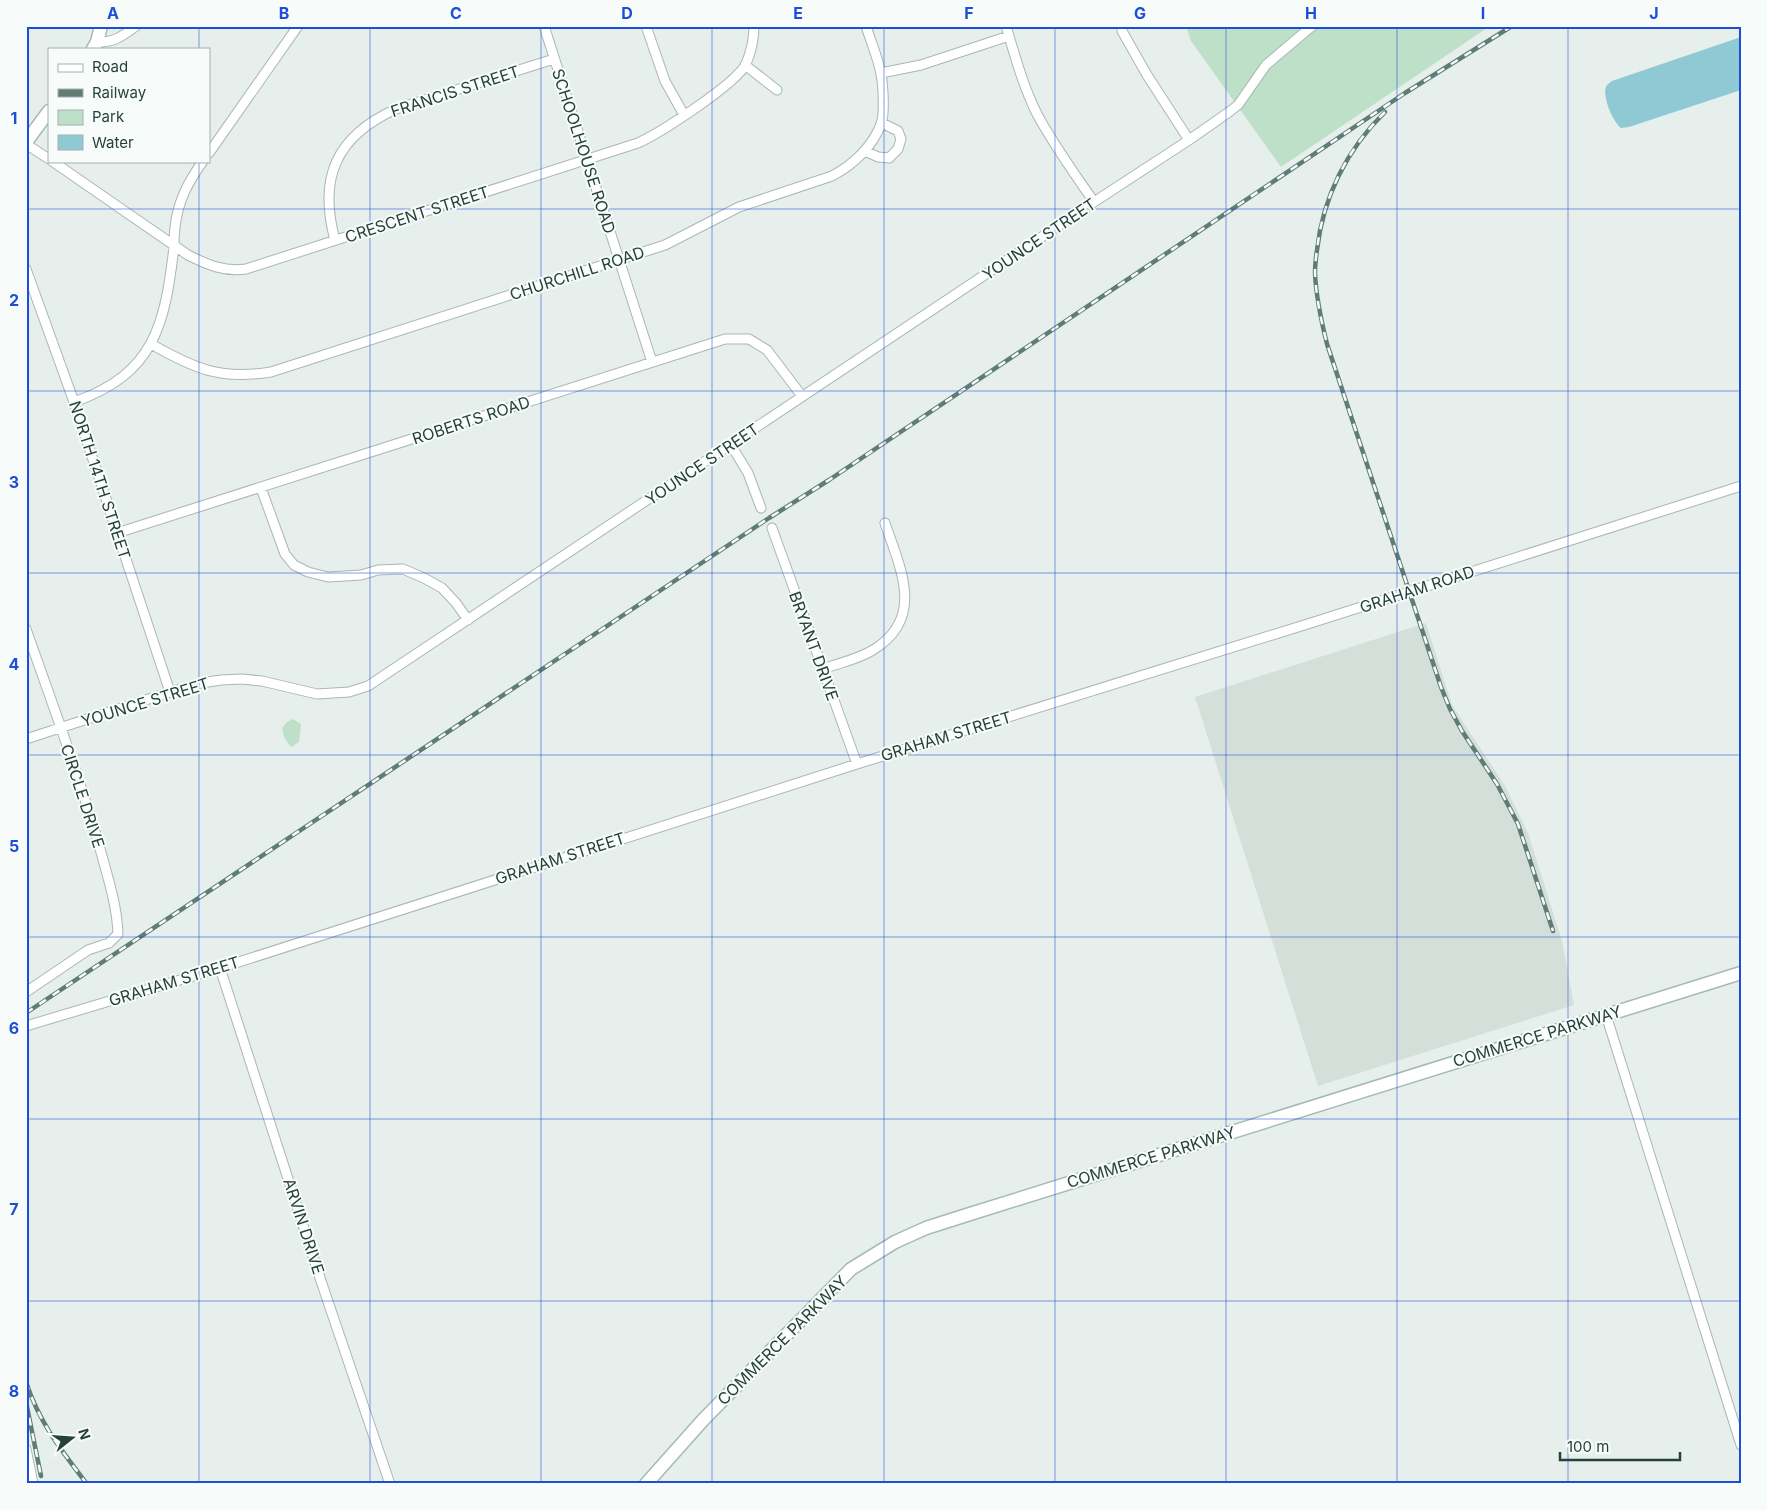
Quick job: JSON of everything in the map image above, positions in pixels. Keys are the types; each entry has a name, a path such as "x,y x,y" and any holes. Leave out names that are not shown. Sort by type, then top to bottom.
{"street":[{"path":"95,46 101,26"},
{"path":"95,46 116,40 136,26"},
{"path":"210,152 298,26"},
{"name":"SCHOOLHOUSE ROAD","path":"544,26 652,362"},
{"path":"646,26 665,81 684,115"},
{"name":"CRESCENT STREET","path":"53,162 174,244 188,256 212,266 236,271 254,267 638,143 664,130 728,83 745,65 754,38 754,26"},
{"name":"CHURCHILL ROAD","path":"151,344 183,362 216,373 243,375 271,372 678,240 739,207 832,176 840,172 865,151 882,123 883,96 881,73 866,26"},
{"path":"1006,26 1021,74 1037,113 1060,152 1094,202"},
{"name":"YOUNCE STREET","path":"26,739 201,683 242,679 317,694 349,692 368,686 1189,140 1238,105 1266,65 1312,26"},
{"path":"1122,31 1147,75 1189,140"},
{"path":"881,73 921,65 1009,36"},
{"name":"FRANCIS STREET","path":"335,240 330,222 328,199 331,181 338,158 356,133 380,116 396,109 554,58"},
{"path":"745,65 777,90"},
{"path":"48,112 26,143 48,158"},
{"path":"865,151 878,157 889,158 898,149 901,139 898,131 882,123"},
{"path":"74,402 95,395 114,384 131,370 151,344 166,304 174,244 174,228 185,191 202,162"},
{"name":"NORTH 14TH STREET","path":"26,269 74,402 170,692"},
{"name":"ROBERTS ROAD","path":"117,533 725,339 749,339 767,350 774,356 802,396"},
{"path":"731,445 748,473 761,508"},
{"name":"GRAHAM ROAD","path":"1094,691 1741,486"},
{"path":"261,488 284,554 294,565 308,572 328,577 361,575 378,570 403,569 442,588 468,620"},
{"path":"823,669 872,652 888,639 900,619 906,600 904,581 885,523"},
{"name":"BRYANT DRIVE","path":"772,528 857,764"},
{"name":"CIRCLE DRIVE","path":"26,629 93,826 114,901 118,934 109,943 88,950 26,992"},
{"name":"GRAHAM STREET","path":"26,1026 220,968 857,764 1094,691"},
{"name":"ARVIN DRIVE","path":"220,968 321,1280 390,1484"},
{"name":"COMMERCE PARKWAY","path":"646,1484 702,1420 852,1269 895,1242 926,1228 970,1214 1741,973"},
{"path":"1606,1014 1741,1445"},
{"path":"26,1449 30,1478"}],"shaded area":[{"path":"1426,623 1452,705 1505,786 1528,833 1562,941 1574,1005 1318,1086 1195,697"}],"green space":[{"path":"1186,26 1490,26 1281,167 1191,41"},
{"path":"293,719 301,724 299,742 291,747 284,735 283,728 284,725"}],"water":[{"path":"1741,37 1741,90 1629,127 1621,128 1618,125 1609,109 1605,91 1608,84 1612,81"}],"railway":[{"path":"26,1013 769,518 829,480 1405,93 1512,26"},
{"path":"1385,112 1371,126 1348,158 1331,193 1325,211 1320,230 1315,270 1316,291 1321,317 1327,344 1441,687 1462,731 1497,784 1518,824 1553,931"},
{"path":"26,1382 44,1423 87,1484"},
{"path":"26,1402 41,1476"}]}
